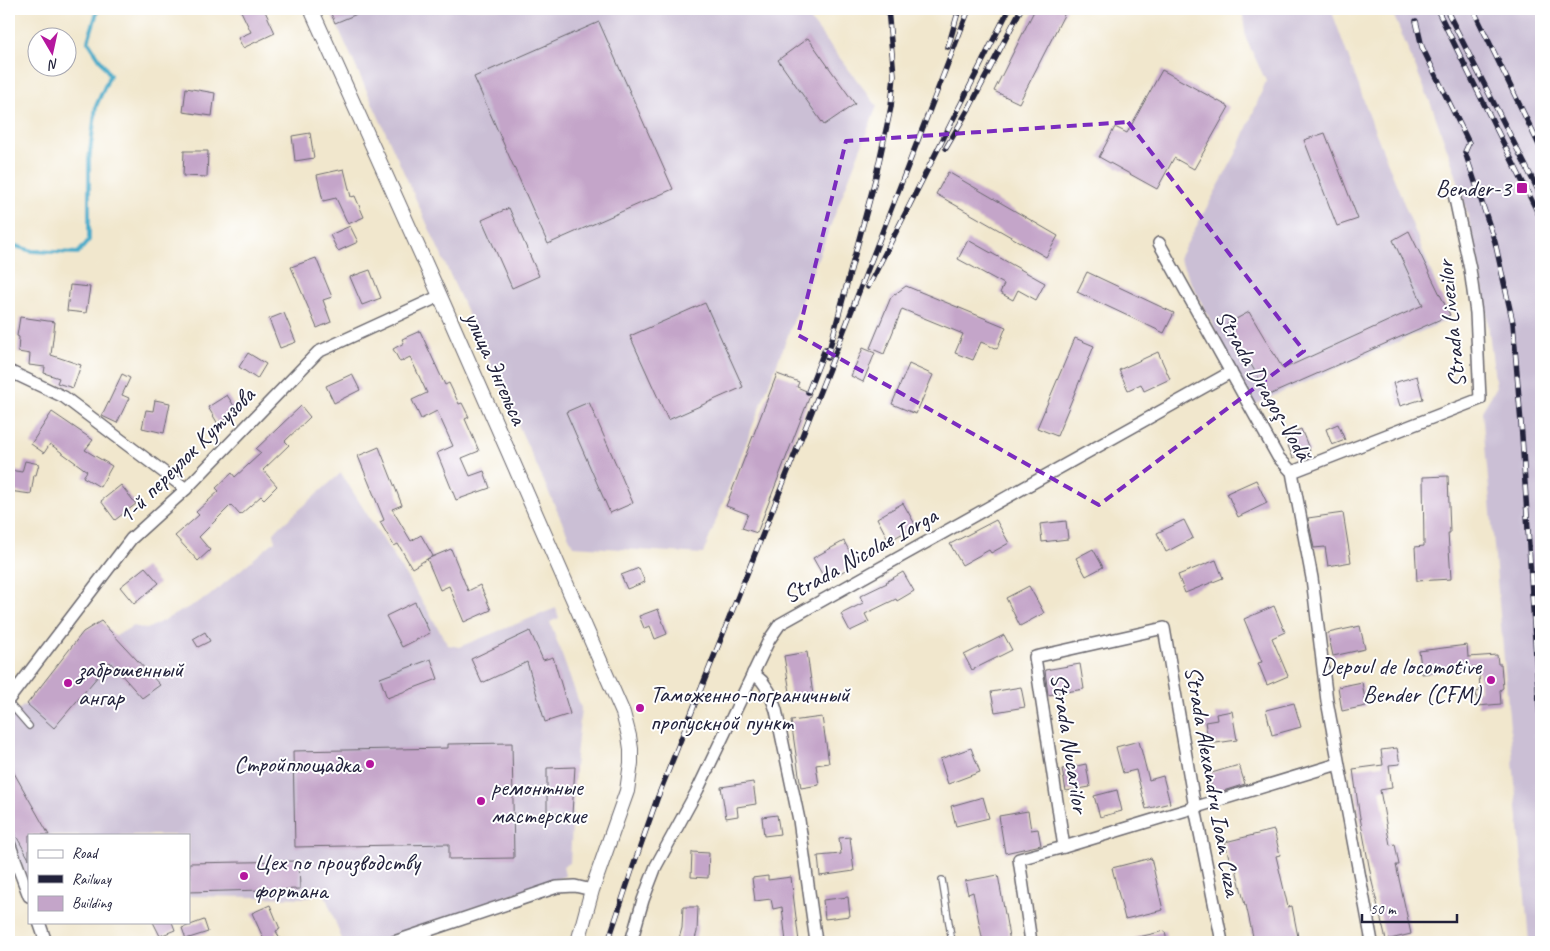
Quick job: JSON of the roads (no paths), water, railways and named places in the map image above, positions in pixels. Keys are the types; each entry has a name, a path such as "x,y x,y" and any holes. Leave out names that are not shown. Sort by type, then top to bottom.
{"street":[{"name":"улица Энгельса","path":"310,9 440,296 623,713 631,749 627,791 592,890 578,942"},
{"name":"Strada Livezilor","path":"1292,472 1480,399 1476,313 1470,269 1454,194"},
{"name":"Strada Dragoş-Vodă","path":"1159,243 1278,456 1292,472 1312,578 1327,701 1372,942"},
{"name":"1-й переулок Кутузова","path":"9,701 131,539 186,489 318,352 440,296"},
{"path":"9,371 64,397 186,489"},
{"name":"Strada Nicolae Iorga","path":"631,942 643,900 656,866 698,789 769,640 780,624 1231,372"},
{"name":"Strada Nucarilor","path":"1064,848 1035,657 1164,628"},
{"name":"Strada Alexandru Ioan Cuza","path":"1164,628 1195,808 1222,942"},
{"path":"753,673 769,691 776,710 799,820 816,942"},
{"name":"Strada Nucarilor","path":"1031,942 1019,859 1064,848 1338,764"},
{"path":"9,843 28,893"},
{"path":"394,942 557,887 575,886 592,890"},
{"path":"40,924 46,942"}],"lane":[{"path":"9,701 30,726"},
{"path":"942,880 952,942"}],"waterway":[{"path":"9,244 32,251 78,253 89,240 89,160 96,106 110,75 88,41 98,9"}],"railway":[{"path":"827,358 875,180 891,107 894,75 888,9"},
{"path":"948,47 959,9"},
{"path":"608,942 657,799 832,361 969,9"},
{"path":"868,287 1009,9"},
{"path":"946,148 971,105 1021,9"},
{"path":"1437,9 1541,219"},
{"path":"1446,9 1541,196"},
{"path":"1473,9 1541,149"},
{"path":"1416,21 1422,47 1469,143 1465,152 1495,242 1513,323 1541,734"},
{"path":"808,392 825,349"}],"place":[{"name":"Bender-3","path":"1522,188"},
{"name":"Depoul de locomotive Bender (CFM)","path":"1491,680"},
{"name":"заброшенный ангар","path":"68,683"},
{"name":"Таможенно-пограничный пропускной пункт","path":"640,708"},
{"name":"Стройплощадка","path":"370,764"},
{"name":"ремонтные мастерские","path":"481,801"},
{"name":"Цех по производству фортана","path":"244,876"}]}
